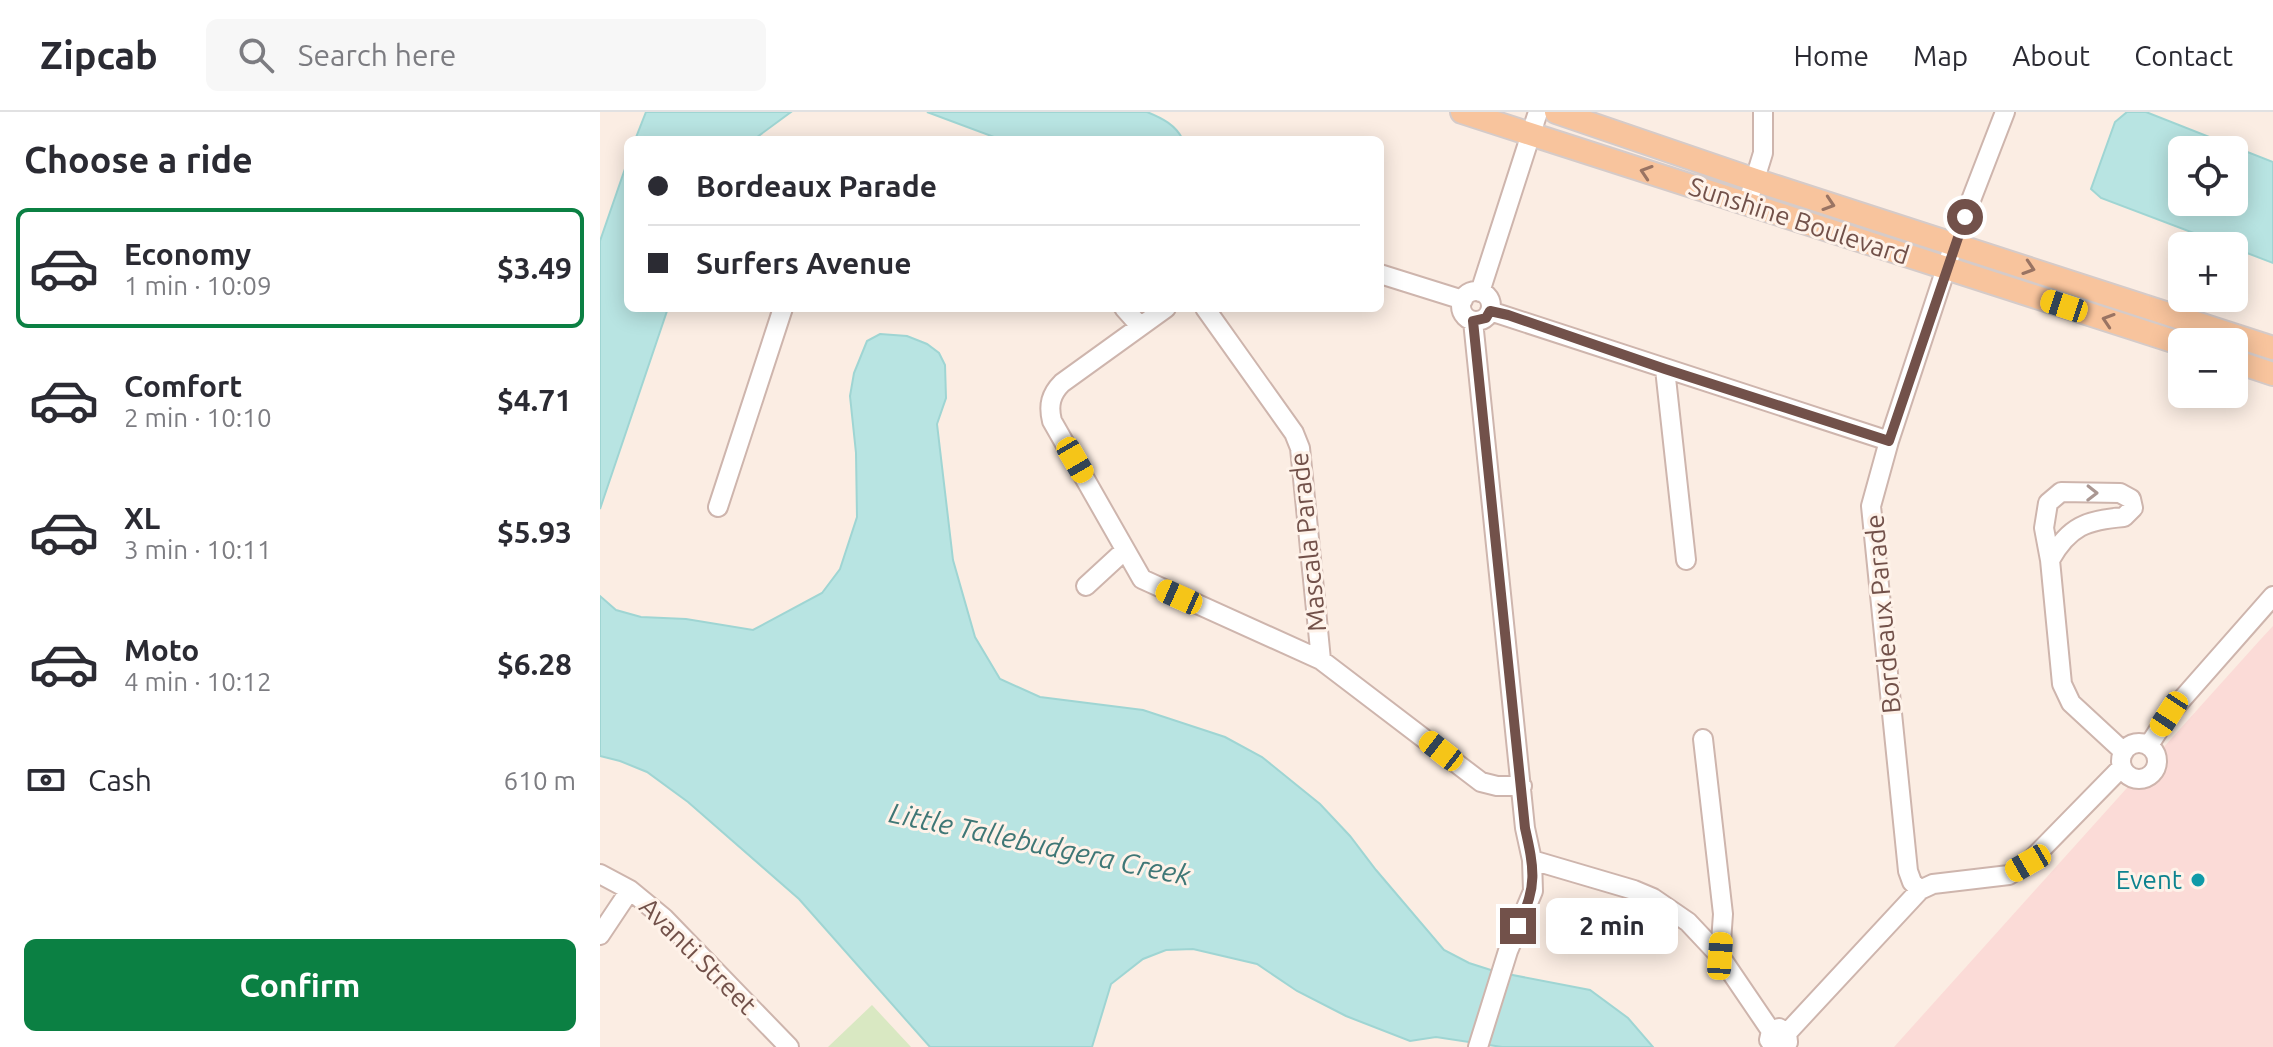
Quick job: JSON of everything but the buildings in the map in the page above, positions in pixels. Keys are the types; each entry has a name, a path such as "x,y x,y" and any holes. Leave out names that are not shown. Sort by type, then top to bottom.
{"main road":[{"name":"Sunshine Boulevard","path":"1462,112 2168,339"},
{"name":"Sunshine Boulevard","path":"1556,112 2273,348"},
{"path":"2248,366 2273,374"}],"street":[{"path":"1478,1047 1508,951 1533,891 1473,321 1462,311 1471,296 1538,112"},
{"path":"1747,205 1763,153 1763,112"},
{"name":"Bordeaux Parade","path":"1920,890 1912,882 1908,871 1871,506 1889,441 1954,244 2005,112"},
{"path":"1384,275 1491,302 1486,318 1473,321"},
{"path":"1490,311 1889,441"},
{"path":"718,507 782,312"},
{"path":"1128,312 1140,326"},
{"path":"1160,312 1062,383 1053,392 1049,410 1052,421 1142,579 1321,660 1481,782 1497,786 1522,786"},
{"name":"Mascala Parade","path":"1208,312 1294,433 1300,448 1321,660"},
{"path":"1665,369 1686,560"},
{"path":"1532,860 1653,898 1688,922 1720,956 1779,1040 1920,890 1933,884 2009,875 2028,863 2123,759 2138,743 2149,745 2156,753 2158,763 2150,777 2133,779 2123,759 2071,703 2062,684 2044,528 2048,503 2061,492 2120,493 2131,499 2133,508 2124,517 2093,520 2075,529 2058,546 2050,560"},
{"path":"1086,586 1124,551"},
{"path":"2149,745 2169,714 2273,596"},
{"path":"1703,739 1723,914 1720,956"},
{"name":"Avanti Street","path":"600,874 630,890 664,918 789,1047"},
{"path":"600,935 630,890"}],"shaded area":[{"path":"2273,626 2273,1047 1894,1047 2260,640"}],"green space":[{"path":"872,1005 911,1047 828,1047"}],"water":[{"path":"646,112 791,112 758,136 637,136"},
{"path":"927,112 1147,112 1168,123 1181,136 991,136"},
{"path":"2127,112 2146,112 2207,136 2168,136 2168,216 2248,216 2248,152 2273,162 2273,263 2248,253 2248,232 2191,232 2101,198 2091,189 2115,122"},
{"path":"624,172 624,312 667,312 600,509 600,241"},
{"name":"Little Tallebudgera Creek","path":"880,334 907,336 927,344 939,353 945,365 946,398 937,424 953,560 975,637 1000,679 1040,697 1143,710 1225,737 1262,757 1320,804 1444,950 1469,963 1497,972 1590,990 1628,1018 1653,1047 1502,1047 1436,1037 1410,1041 1346,1016 1297,991 1257,964 1193,949 1166,950 1143,959 1111,984 1092,1047 930,1047 799,899 688,802 647,772 600,756 600,596 616,610 641,617 686,619 753,630 822,593 840,569 857,517 856,453 850,396 854,373 867,341"}],"place":[{"name":"Event","path":"2198,880"}],"route":[{"path":"1518,926 1530,903 1534,879 1525,828 1473,321 1486,318 1490,311 1508,315 1889,441 1965,217"}]}
